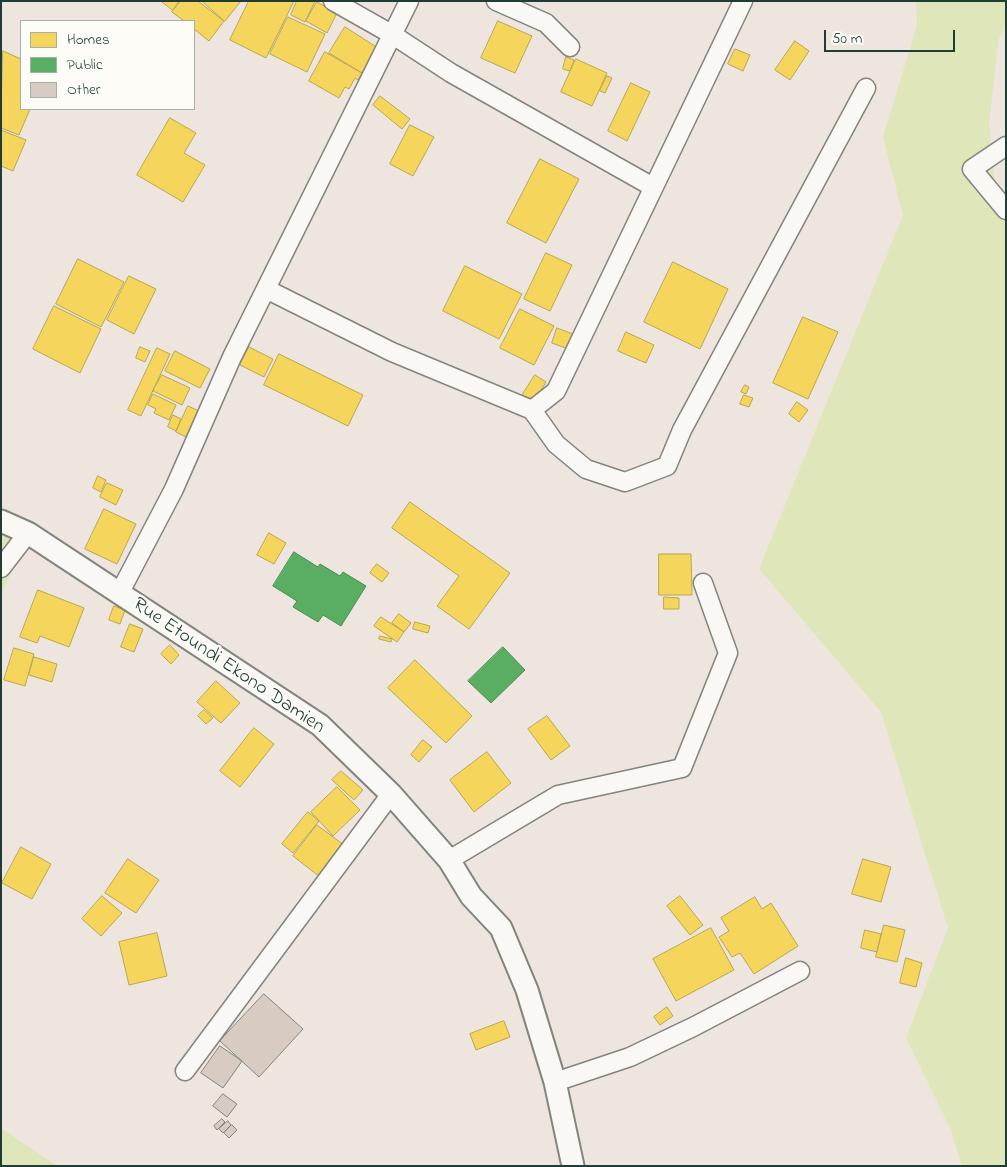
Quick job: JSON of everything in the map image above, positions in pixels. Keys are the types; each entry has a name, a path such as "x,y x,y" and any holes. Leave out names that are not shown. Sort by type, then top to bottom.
{"street":[{"path":"333,1 393,35 451,73 653,187"},
{"path":"119,594 174,490 232,357 409,1"},
{"path":"496,1 546,24 570,47"},
{"path":"532,410 556,391 743,1"},
{"path":"266,289 392,352 532,410 556,444 586,469 625,482 667,466 682,430 866,88"},
{"path":"1006,146 972,168 1006,210"},
{"name":"Rue Etoundi Ekono Damien","path":"1,521 28,532 119,594 320,725 391,794 448,860 472,896 501,928 526,990 555,1082 573,1166"},
{"path":"1,568 28,532"},
{"path":"448,860 558,795 682,768 728,653 703,583"},
{"path":"185,1071 391,794"},
{"path":"555,1082 630,1057 693,1027 800,971"}],"green space":[{"path":"916,1 1006,1 1006,24 999,38 989,123 996,192 1006,227 1006,1166 962,1166 951,1130 906,1038 948,928 881,712 759,569 903,215 883,137 917,25"},
{"path":"1,521 28,533 1,596"},
{"path":"1,1128 57,1166 1,1166"}],"building: Homes":[{"path":"161,1 179,1 173,10"},
{"path":"181,1 198,1 224,21 209,41 195,30 195,20 183,20 172,12"},
{"path":"202,1 241,1 225,21"},
{"path":"249,1 294,1 266,58 230,40"},
{"path":"297,1 315,1 305,22 291,15"},
{"path":"317,2 337,13 327,33 306,21"},
{"path":"288,17 325,34 307,72 270,54"},
{"path":"498,21 532,36 515,73 481,58"},
{"path":"345,27 378,48 362,73 329,53"},
{"path":"795,41 809,51 790,80 775,70"},
{"path":"735,49 750,55 743,71 728,64"},
{"path":"3,51 20,59 20,110 30,110 19,135 1,128"},
{"path":"325,52 362,73 358,80 355,78 349,89 345,87 339,98 309,81"},
{"path":"566,57 574,60 570,71 563,69"},
{"path":"576,59 607,73 592,106 561,92"},
{"path":"607,76 612,78 605,93 600,91"},
{"path":"631,83 650,92 627,141 608,131"},
{"path":"380,96 410,119 402,129 373,105"},
{"path":"170,118 196,133 184,153 205,165 183,202 137,175"},
{"path":"410,125 434,137 413,176 390,164"},
{"path":"1,130 26,140 13,171 1,166"},
{"path":"540,159 579,179 546,243 507,223"},
{"path":"546,253 572,265 550,311 524,299"},
{"path":"78,259 124,282 101,327 56,304"},
{"path":"673,262 728,289 700,349 644,322"},
{"path":"465,266 522,294 499,339 443,311"},
{"path":"129,276 156,289 134,334 107,320"},
{"path":"54,306 101,329 80,373 33,349"},
{"path":"520,309 554,326 534,365 500,348"},
{"path":"803,317 838,332 808,399 773,383"},
{"path":"557,328 573,334 568,349 552,343"},
{"path":"626,332 654,345 646,363 618,351"},
{"path":"140,347 150,351 145,362 136,358"},
{"path":"249,347 273,359 264,377 240,365"},
{"path":"157,348 170,354 141,416 128,410"},
{"path":"175,351 210,369 200,388 165,371"},
{"path":"279,354 363,395 348,426 264,385"},
{"path":"162,375 190,388 182,405 153,391"},
{"path":"535,375 546,382 533,404 521,397"},
{"path":"745,385 749,387 746,394 741,392"},
{"path":"153,394 176,405 169,420 154,413 156,409 148,405"},
{"path":"744,395 753,398 749,407 740,404"},
{"path":"797,402 808,410 799,422 789,414"},
{"path":"188,406 199,411 186,437 176,432"},
{"path":"173,415 181,419 176,431 168,427"},
{"path":"98,476 106,480 101,492 93,488"},
{"path":"107,483 123,490 116,505 100,497"},
{"path":"410,502 510,573 469,629 437,606 459,576 392,528"},
{"path":"104,509 136,524 117,564 85,549"},
{"path":"269,533 286,543 274,564 257,555"},
{"path":"659,554 691,554 692,595 659,595"},
{"path":"377,564 389,573 382,582 370,573"},
{"path":"38,590 84,608 69,647 40,636 37,643 20,637"},
{"path":"664,597 679,598 679,609 664,609"},
{"path":"114,606 125,610 120,624 109,620"},
{"path":"399,614 411,623 404,632 392,623"},
{"path":"381,617 404,632 397,642 374,626"},
{"path":"415,622 430,626 428,633 413,629"},
{"path":"130,624 143,629 134,652 121,647"},
{"path":"380,636 392,639 391,642 379,639"},
{"path":"170,645 179,655 171,664 161,654"},
{"path":"14,648 34,654 25,686 4,680"},
{"path":"34,657 57,664 52,682 29,675"},
{"path":"415,660 472,716 446,743 388,688"},
{"path":"216,681 240,703 221,723 197,702"},
{"path":"204,710 213,718 206,724 198,716"},
{"path":"547,716 570,746 551,760 528,729"},
{"path":"254,728 274,744 240,787 220,771"},
{"path":"423,740 432,747 419,762 411,755"},
{"path":"487,752 511,783 474,812 450,780"},
{"path":"341,771 363,790 354,800 332,780"},
{"path":"337,787 360,810 333,836 311,812"},
{"path":"308,812 319,821 293,853 282,844"},
{"path":"317,825 344,845 320,877 293,856"},
{"path":"21,847 51,864 32,899 2,883"},
{"path":"128,859 159,880 136,913 105,893"},
{"path":"863,859 891,867 881,902 852,894"},
{"path":"102,896 122,913 101,936 82,919"},
{"path":"680,896 703,925 690,935 667,906"},
{"path":"755,897 762,909 771,903 798,946 754,974 740,953 732,957 719,937 729,931 721,918"},
{"path":"884,925 905,930 897,962 876,957"},
{"path":"711,928 734,970 676,1001 653,959"},
{"path":"865,930 881,934 877,952 861,948"},
{"path":"157,933 167,976 129,985 119,942"},
{"path":"906,958 922,963 916,987 900,983"},
{"path":"667,1007 673,1016 660,1025 654,1017"},
{"path":"504,1021 510,1037 476,1050 470,1034"}],"building: Public":[{"path":"294,552 318,567 320,564 340,576 343,572 366,586 341,626 323,615 318,622 293,607 297,601 273,586"},
{"path":"503,647 525,670 491,703 468,681"}],"building: Other":[{"path":"264,994 303,1029 259,1077 220,1041"},
{"path":"220,1046 242,1061 223,1088 201,1073"},
{"path":"223,1094 237,1104 227,1117 213,1106"},
{"path":"222,1119 225,1122 217,1130 214,1126"},
{"path":"228,1121 231,1125 223,1133 219,1129"},
{"path":"232,1125 237,1130 229,1138 224,1133"}]}
